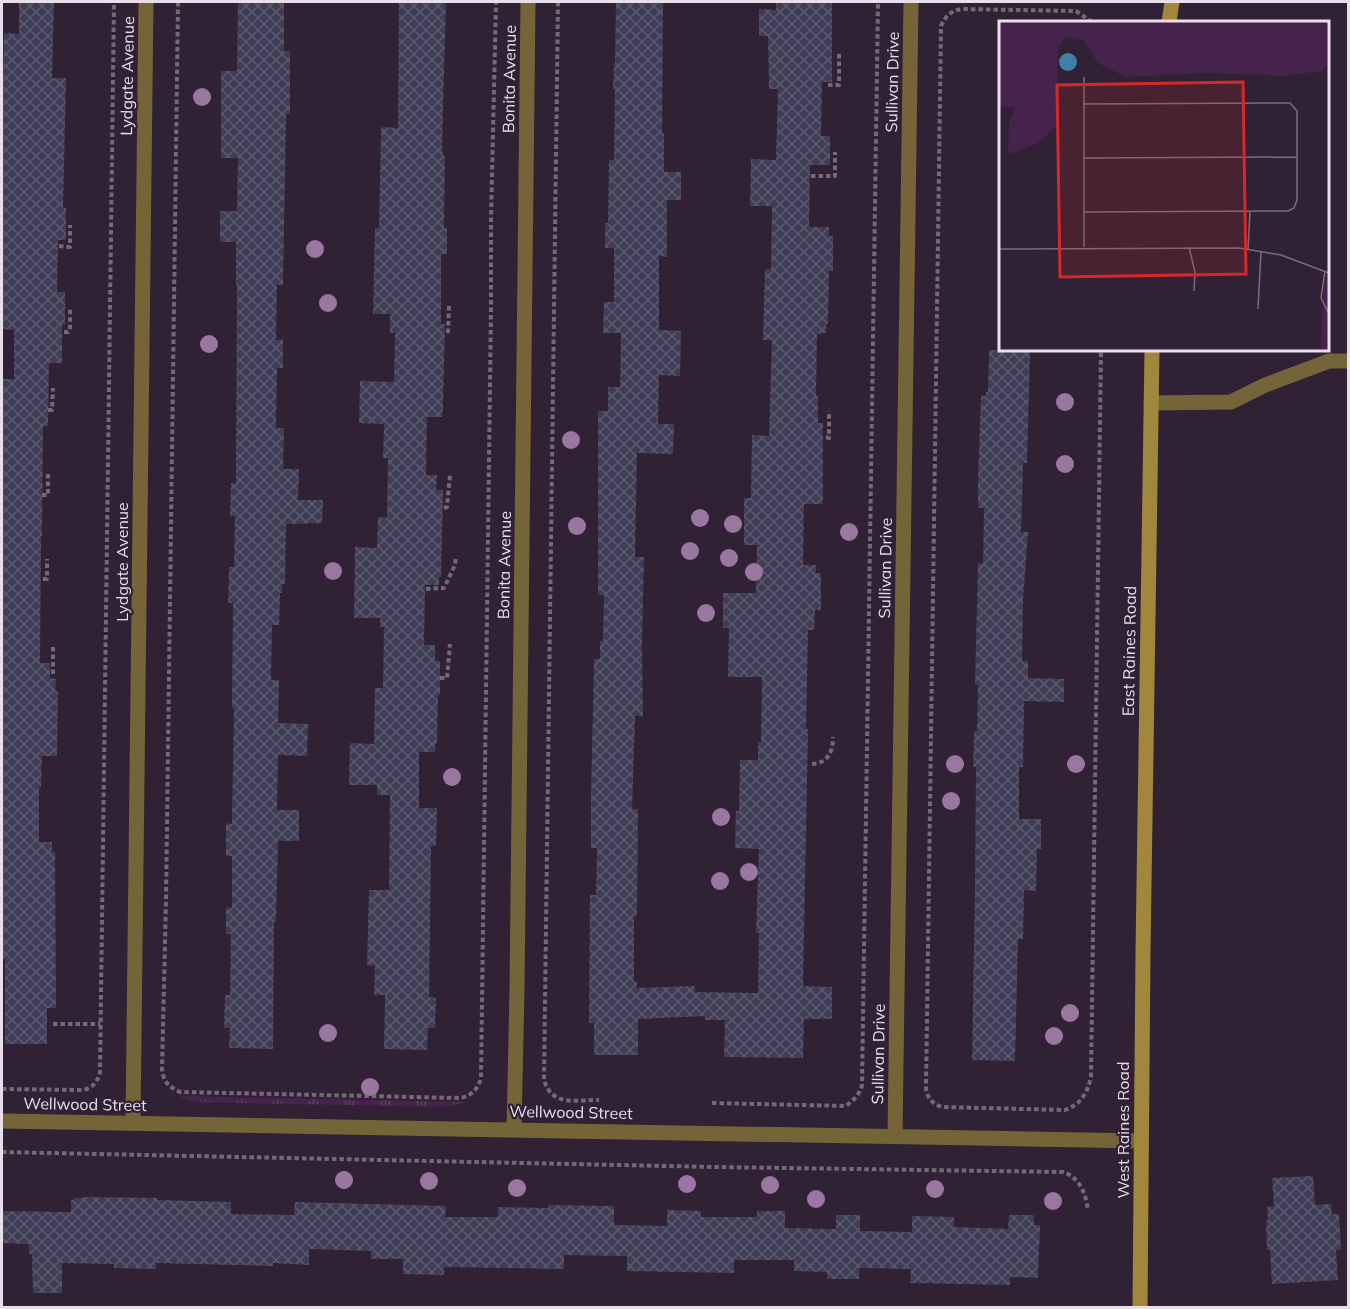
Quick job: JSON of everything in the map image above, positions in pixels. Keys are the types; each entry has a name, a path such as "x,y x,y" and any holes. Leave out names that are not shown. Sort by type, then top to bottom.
{"main road":[{"path":"1169,21 1172,2"},
{"name":"East Raines Road","path":"1143,952 1152,351"},
{"name":"West Raines Road","path":"1140,1308 1143,952"}],"street":[{"name":"Lydgate Avenue","path":"133,1122 146,2"},
{"name":"Bonita Avenue","path":"513,1129 517,989 528,2"},
{"name":"Sullivan Drive","path":"895,1136 911,2"},
{"path":"1151,403 1231,402 1263,386 1329,361 1348,361"},
{"name":"Wellwood Street","path":"2,1120 1141,1141"}],"path":[{"path":"2,1089 83,1090 89,1089 97,1082 100,1073 114,2"},
{"path":"178,2 163,1077 171,1088 180,1092 461,1098 469,1096 479,1086 481,1078 491,219 496,2"},
{"path":"558,2 544,1080 552,1095 559,1099 598,1100"},
{"path":"712,1103 846,1106 860,1093 862,1085 878,2"},
{"path":"1091,21 1076,11 955,9 944,18 941,26 926,1089 932,1102 942,1107 1065,1110 1082,1099 1089,1088 1091,1077 1101,351"},
{"path":"828,85 838,85 838,51"},
{"path":"811,176 835,176 835,152"},
{"path":"59,246 70,247 70,225"},
{"path":"448,333 449,306"},
{"path":"64,332 70,330 70,309"},
{"path":"48,410 52,410 53,388"},
{"path":"826,437 829,438 829,411"},
{"path":"42,495 48,495 48,474"},
{"path":"444,508 447,507 450,475"},
{"path":"426,589 444,588 455,565 456,557"},
{"path":"43,579 47,579 47,559"},
{"path":"440,678 447,678 450,644"},
{"path":"53,647 53,676"},
{"path":"812,764 821,763 827,759 832,750 833,737"},
{"path":"53,1024 100,1024"},
{"path":"2,1152 1063,1172 1076,1179 1082,1187 1089,1211"}],"green space":[{"path":"178,1096 463,1103 443,1107 199,1102"}],"building":[{"path":"19,2 54,2 52,78 66,78 63,208 66,208 66,240 58,240 57,292 65,292 65,325 62,325 62,363 49,363 48,426 43,426 40,663 50,663 50,678 56,679 55,691 58,691 57,756 42,756 41,787 39,787 39,842 52,842 52,852 55,852 56,1008 47,1008 47,1044 5,1044 5,959 2,959 2,422 3,379 14,379 14,330 2,329 2,125 4,33 19,34"},
{"path":"284,2 284,51 290,51 290,114 286,114 283,285 277,285 276,340 283,340 283,368 277,368 276,428 284,428 283,469 299,469 298,500 323,500 322,523 286,524 285,584 282,584 282,593 280,593 279,625 272,625 271,680 279,680 278,723 308,724 307,756 278,755 277,810 299,810 299,841 278,841 276,922 274,922 273,1049 229,1048 230,1028 224,1028 225,995 230,995 231,934 226,934 226,907 232,908 232,856 226,856 226,823 232,824 233,603 228,603 229,567 234,567 235,516 230,516 231,483 236,484 237,285 236,242 220,242 220,211 237,211 238,158 221,158 221,71 237,71 238,3"},
{"path":"399,2 446,2 442,145 443,156 445,156 444,228 447,228 447,254 441,254 441,324 445,324 443,407 442,417 427,417 426,475 437,475 436,490 443,490 441,577 439,577 439,585 425,585 424,645 435,645 435,660 440,661 440,695 438,695 435,752 419,752 419,808 437,808 436,846 431,846 429,997 436,998 435,1028 428,1028 427,1050 384,1049 385,995 374,995 375,966 367,965 369,890 389,890 390,795 377,795 377,785 349,785 350,743 374,744 375,688 383,688 384,627 380,627 380,618 354,618 355,547 377,548 378,517 387,518 388,458 383,458 384,424 359,423 360,381 394,382 395,333 390,333 390,314 373,314 375,228 379,228 381,130 382,127 398,128"},
{"path":"616,2 663,2 664,172 681,172 681,200 667,200 667,257 659,256 659,330 681,331 680,376 659,375 658,424 674,424 673,454 637,453 635,557 644,557 643,716 635,716 632,809 638,809 634,982 637,982 637,988 695,986 695,992 758,993 759,933 756,933 759,849 735,848 736,811 739,811 740,760 758,760 758,742 761,742 762,677 728,677 729,628 723,628 723,593 756,593 757,545 744,545 744,498 751,498 752,435 769,436 772,340 763,340 765,269 771,269 772,206 750,206 751,159 776,160 778,89 769,89 768,36 759,36 759,9 776,10 776,2 832,2 832,82 822,82 821,136 830,136 830,165 810,165 809,227 829,227 829,236 833,236 833,271 829,271 826,333 817,334 816,396 818,396 818,423 823,423 823,504 804,504 803,565 816,565 816,573 821,573 821,610 815,610 814,630 808,630 803,986 832,987 832,1019 804,1019 803,1058 724,1057 725,1020 705,1020 705,1016 638,1019 638,1055 594,1055 594,1023 589,1023 590,895 596,895 597,848 591,848 594,659 600,659 600,641 603,641 604,595 598,595 598,411 608,411 608,387 620,387 621,333 603,333 604,302 614,302 614,248 605,248 605,223 608,223 609,160 614,160 615,90 613,90"},
{"path":"989,350 1030,351 1027,463 1023,463 1021,532 1028,532 1023,599 1022,661 1028,661 1028,678 1064,679 1064,702 1024,701 1023,767 1019,767 1019,819 1041,819 1041,849 1037,849 1036,891 1024,890 1023,939 1018,939 1015,1061 972,1060 976,767 973,767 974,731 977,731 978,685 975,685 978,563 983,564 984,508 978,508 978,479 981,396 986,396"},
{"path":"1313,1176 1315,1205 1331,1204 1332,1214 1339,1214 1341,1250 1336,1250 1338,1280 1272,1284 1270,1250 1267,1250 1266,1220 1268,1220 1267,1207 1274,1206 1272,1178"},
{"path":"82,1197 231,1202 231,1214 294,1215 295,1202 446,1206 445,1217 498,1217 498,1207 614,1206 615,1225 667,1226 667,1210 701,1211 701,1217 757,1217 757,1211 785,1211 785,1228 836,1229 836,1215 860,1215 860,1231 912,1232 912,1216 954,1217 954,1227 1008,1229 1009,1215 1034,1215 1034,1225 1040,1225 1038,1278 1010,1277 1010,1285 910,1283 911,1269 859,1268 859,1279 827,1279 827,1272 794,1271 794,1260 734,1260 734,1273 627,1271 627,1256 564,1255 564,1269 444,1267 444,1275 403,1274 403,1259 371,1259 371,1251 309,1249 309,1265 156,1263 156,1269 114,1268 114,1264 62,1263 62,1293 33,1293 32,1254 29,1254 29,1244 2,1243 2,1211 71,1212 71,1200"}]}
